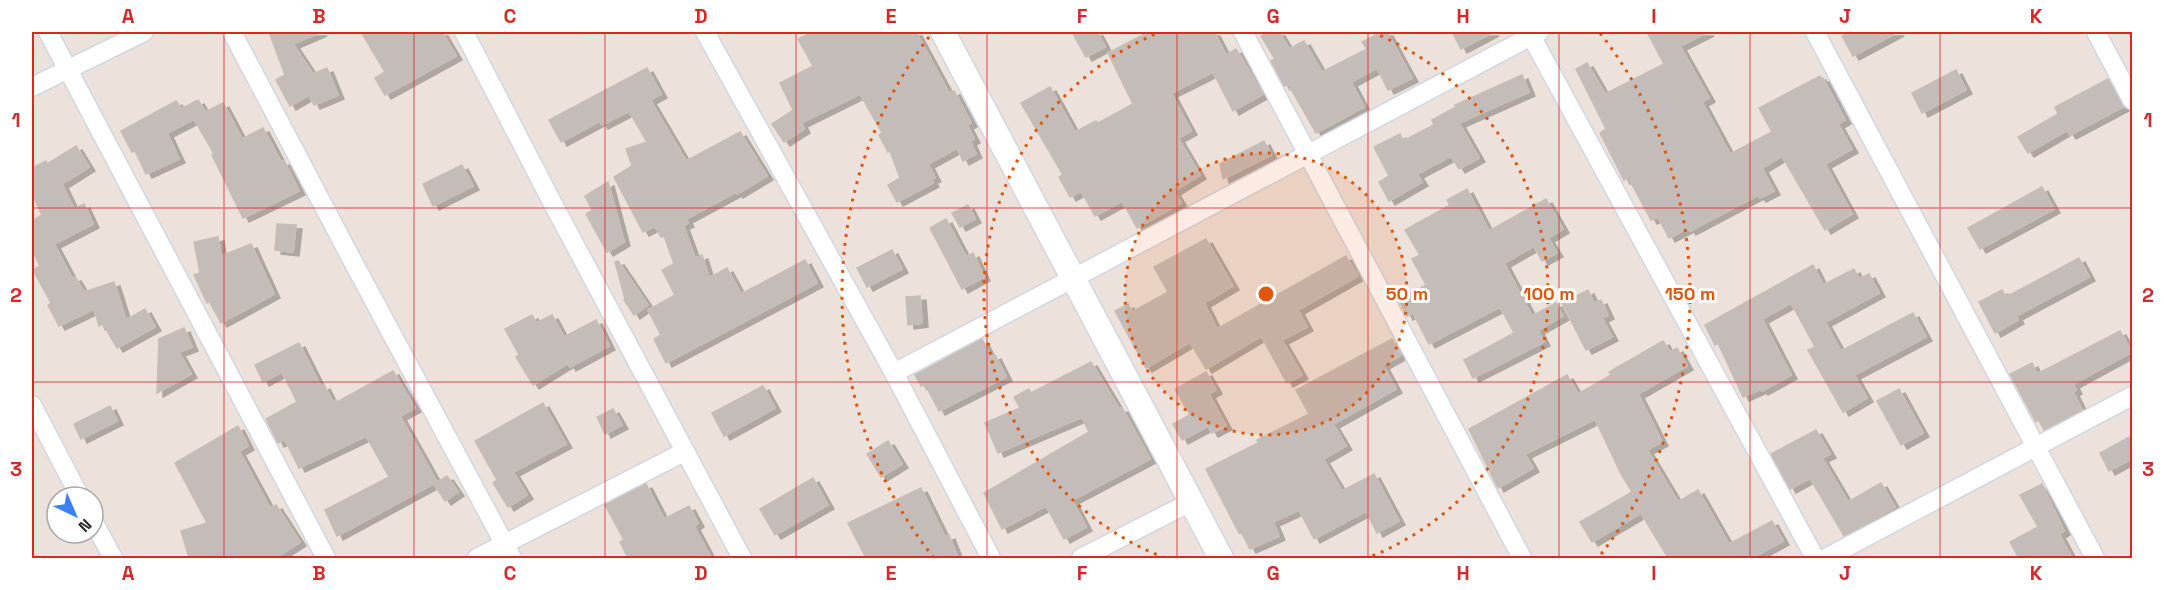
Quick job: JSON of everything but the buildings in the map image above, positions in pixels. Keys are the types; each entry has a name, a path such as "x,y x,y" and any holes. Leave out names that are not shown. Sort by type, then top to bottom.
{"street":[{"path":"48,32 326,558"},
{"path":"32,87 144,32"},
{"path":"232,32 508,551"},
{"path":"464,32 742,558"},
{"path":"705,32 894,373 991,558"},
{"path":"943,32 1221,558"},
{"path":"1243,32 1522,558"},
{"path":"1815,32 2095,558"},
{"path":"2096,32 2133,100"},
{"path":"894,373 1533,33 1815,558"},
{"path":"1826,558 2133,396"},
{"path":"32,405 74,485"},
{"path":"477,558 508,551 684,452"},
{"path":"1081,558 1191,502"},
{"path":"105,543 113,558"}]}
